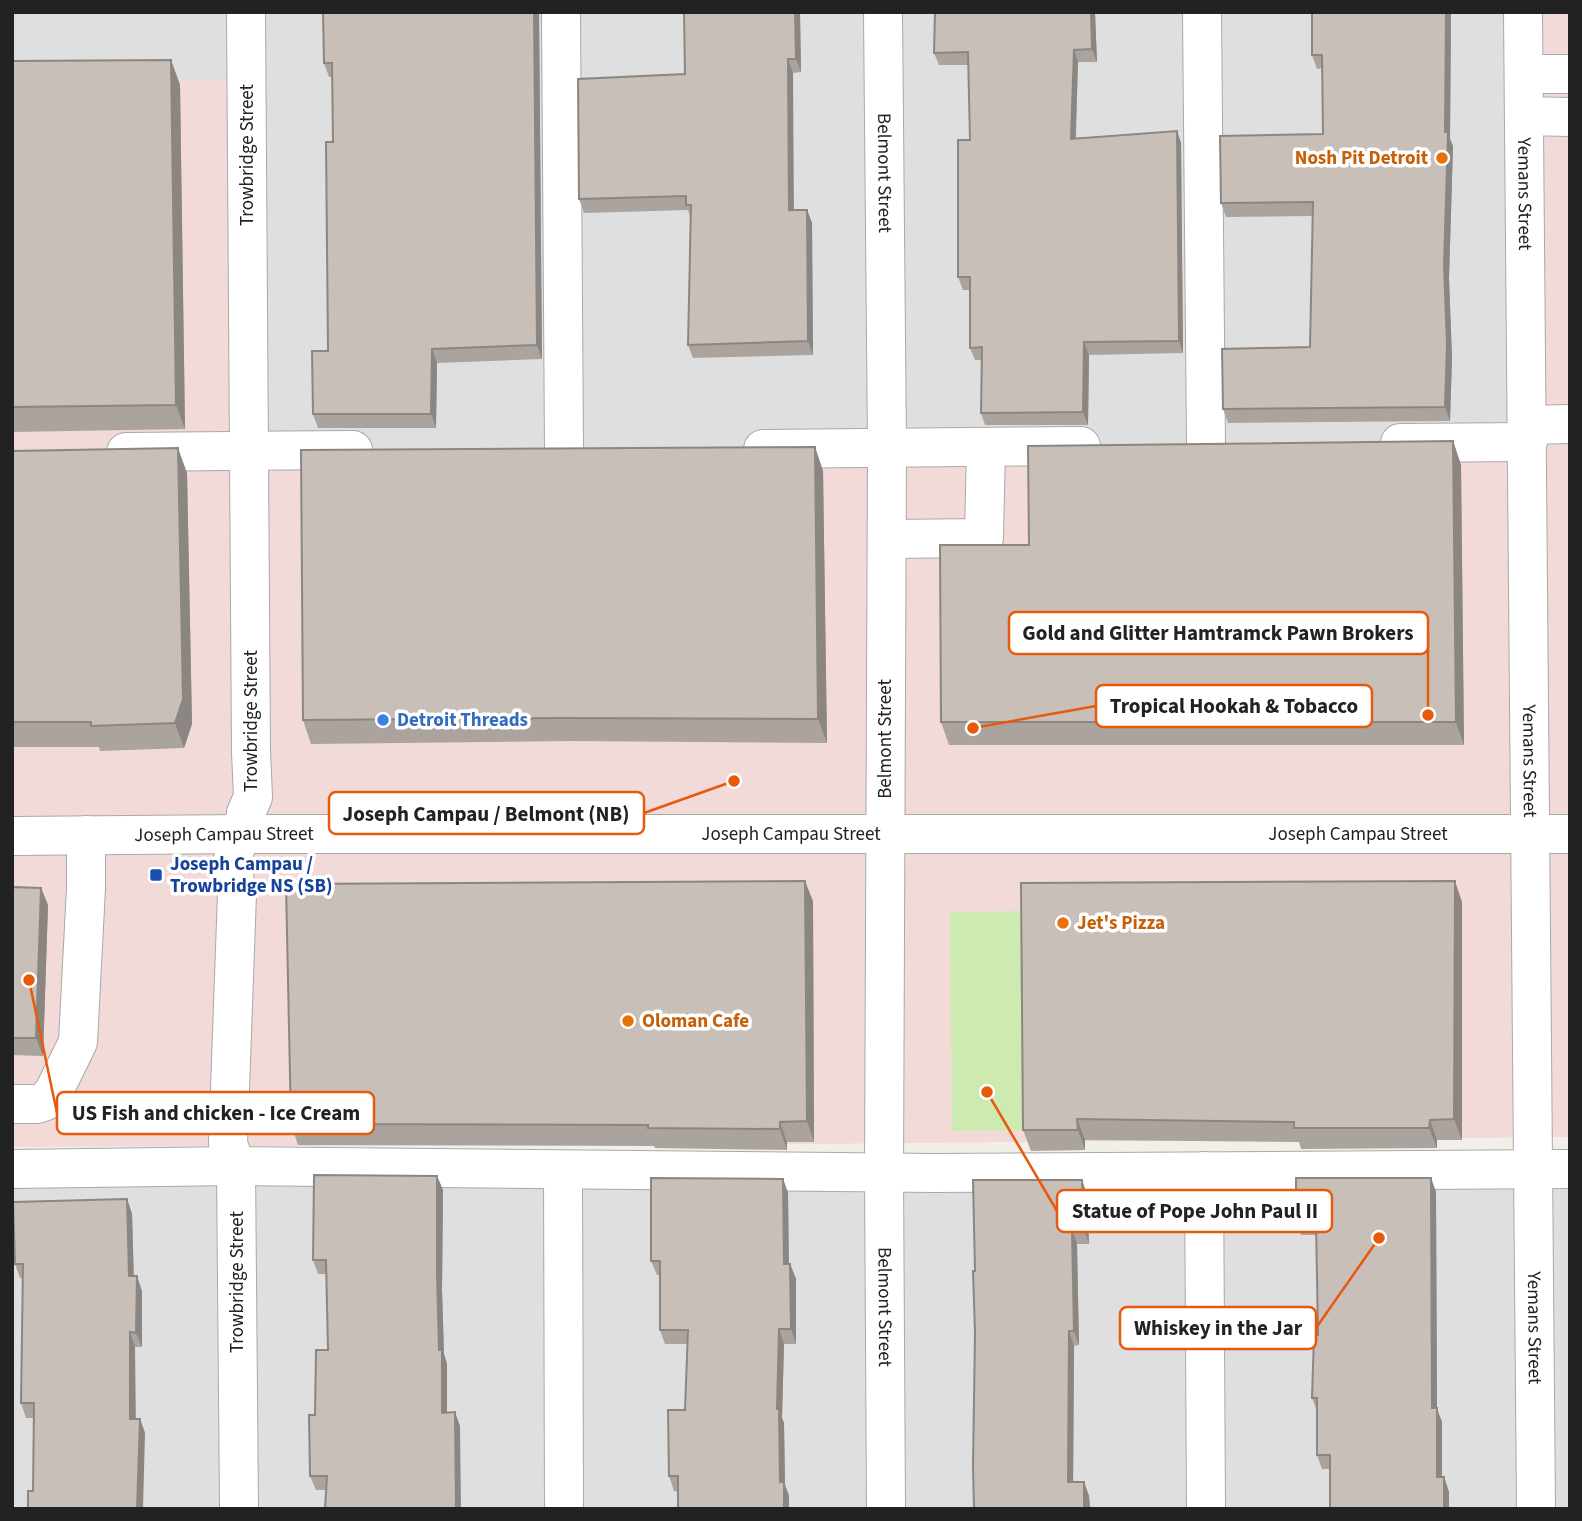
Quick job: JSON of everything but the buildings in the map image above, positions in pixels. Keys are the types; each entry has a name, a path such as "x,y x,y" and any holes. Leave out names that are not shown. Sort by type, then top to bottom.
{"street":[{"name":"Trowbridge Street","path":"239,1509 236,1167 228,1144 237,894 232,863 253,797 246,12"},
{"path":"561,12 564,450"},
{"name":"Belmont Street","path":"883,12 887,448 884,1173 886,1509"},
{"path":"1202,12 1192,445 1247,445"},
{"name":"Yemans Street","path":"1523,12 1531,834 1552,1169 1536,1509"},
{"path":"1524,74 1570,74"},
{"path":"1524,116 1570,117"},
{"path":"1368,443 1527,433 1570,424"},
{"path":"728,449 1110,446"},
{"path":"887,538 984,538 986,447"},
{"path":"91,453 390,450"},
{"path":"524,450 605,450"},
{"name":"Joseph Campau Street","path":"12,836 1570,834"},
{"path":"12,1104 37,1104 46,1101 54,1091 78,1042 86,835"},
{"path":"12,1170 236,1167 884,1173 1552,1169"},
{"path":"563,1170 564,1509"},
{"path":"1204,1171 1206,1509"}],"shaded area":[{"path":"12,12 1536,12 1535,436 887,458 249,450 246,81 12,83"},
{"path":"1536,12 1570,12 1570,1137 814,1144 12,1147 12,81 246,81 249,449 887,458 1535,436"},
{"path":"12,1169 1570,1170 1570,1509 12,1509"}],"green space":[{"path":"1021,911 1024,1130 952,1131 950,912"}],"place":[{"name":"Nosh Pit Detroit","path":"1442,158"},
{"name":"Gold and Glitter Hamtramck Pawn Brokers","path":"1428,715"},
{"name":"Detroit Threads","path":"383,720"},
{"name":"Tropical Hookah & Tobacco","path":"973,728"},
{"name":"Joseph Campau / Belmont (NB)","path":"734,781"},
{"name":"Joseph Campau / Trowbridge NS (SB)","path":"156,875"},
{"name":"Jet's Pizza","path":"1063,923"},
{"name":"US Fish and chicken - Ice Cream","path":"29,980"},
{"name":"Oloman Cafe","path":"628,1021"},
{"name":"Statue of Pope John Paul II","path":"987,1092"},
{"name":"Whiskey in the Jar","path":"1379,1238"}]}
